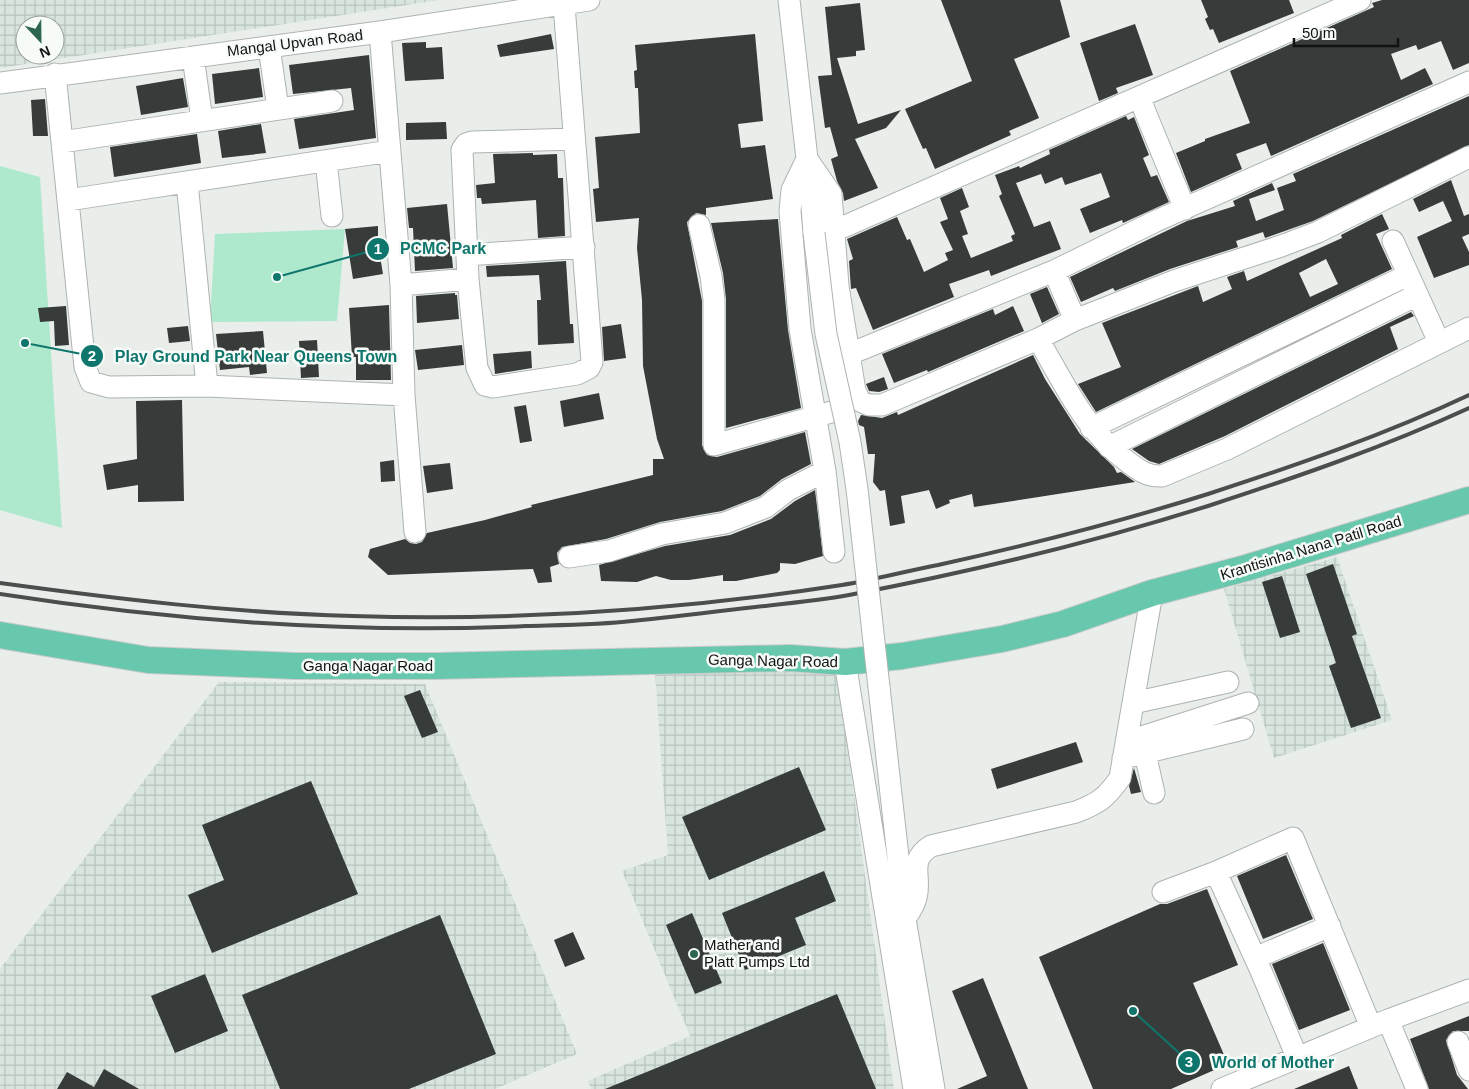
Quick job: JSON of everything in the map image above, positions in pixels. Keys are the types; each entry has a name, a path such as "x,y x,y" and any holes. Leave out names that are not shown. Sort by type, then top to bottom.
{"main road":[{"name":"Krantisinha Nana Patil Road","path":"845,662 902,656 1002,639 1063,624 1152,593 1255,566 1469,500"},
{"name":"Ganga Nagar Road","path":"0,635 148,660 295,666 435,666 790,658 845,662"}],"street":[{"name":"Mangal Upvan Road","path":"0,83 55,74 380,32 564,6 589,0"},
{"path":"789,0 807,159 838,286 847,355 855,392 860,401 868,405 882,405 1038,339 1075,320 1174,281 1318,232 1469,157"},
{"path":"824,232 1138,98 1360,0"},
{"path":"564,6 593,353 592,362 584,372 493,387 485,385 477,368 466,255 461,156 466,144 472,142 574,139"},
{"path":"380,32 401,285 404,395 415,532"},
{"path":"269,47 278,109"},
{"path":"193,56 202,120"},
{"path":"55,74 84,367 91,382 108,387 207,386 404,395"},
{"path":"847,355 1054,271 1185,209 1469,82"},
{"path":"1138,98 1185,209"},
{"path":"62,142 332,101"},
{"path":"68,200 390,151"},
{"path":"807,159 792,190 790,211 800,329 825,471 834,552"},
{"path":"326,161 332,216"},
{"path":"187,182 207,386"},
{"path":"699,225 711,276 714,300 714,445 842,409"},
{"path":"824,232 826,334 857,489 880,687 897,923 914,1089"},
{"path":"1393,241 1439,342"},
{"path":"466,255 584,247"},
{"path":"1054,271 1075,320"},
{"path":"1091,428 1408,275"},
{"path":"401,285 468,279"},
{"path":"1109,447 1417,295"},
{"path":"1038,339 1091,428 1109,447 1142,473 1162,476 1227,448 1469,328"},
{"path":"569,557 609,551 662,534 724,523 766,507 788,490 825,471"},
{"path":"897,923 916,899 917,861 921,852 930,846 1076,812 1096,804 1108,796 1120,778 1152,593"},
{"name":"Ganga Nagar Road","path":"845,662 897,923"},
{"path":"1133,703 1228,682"},
{"path":"1125,750 1248,703"},
{"path":"1125,750 1145,753 1243,729"},
{"path":"1145,753 1154,793"},
{"path":"1163,892 1216,872 1294,838 1330,926 1380,1024 1417,1089"},
{"path":"1216,872 1256,958 1297,1057"},
{"path":"897,923 934,1089"},
{"path":"1256,958 1330,926"},
{"path":"1222,1089 1297,1057 1469,990"},
{"path":"1458,1042 1469,1070"}],"shaded area":[{"path":"0,0 439,0 65,58 65,15 15,15 15,65 19,65 0,68"},
{"path":"1337,557 1392,720 1274,758 1224,589"},
{"name":"Mather and Platt Pumps Ltd","path":"837,670 894,1089 591,1089 588,1081 690,1036 622,871 668,855 655,672"},
{"path":"219,682 425,684 577,1054 495,1089 0,1089 0,969"}],"green space":[{"path":"0,166 40,177 62,528 0,510"},
{"path":"345,229 337,321 210,322 215,234"}],"building":[{"path":"941,0 1060,0 1070,37 1014,59 1039,118 1009,131 1011,135 935,169 926,148 923,149 905,109 972,81"},
{"path":"1201,0 1289,0 1294,13 1219,43 1213,29 1210,30 1205,19 1208,17"},
{"path":"1382,0 1469,0 1469,63 1453,70 1441,41 1418,50 1416,45 1391,54 1401,80 1425,68 1433,84 1271,156 1266,143 1236,154 1242,169 1191,192 1176,153 1205,141 1205,139 1250,123 1230,71 1374,7 1372,3"},
{"path":"860,3 865,50 856,51 856,56 837,58 858,124 901,110 886,128 855,139 878,188 844,201 831,159 838,156 830,127 825,128 818,76 832,75 825,7"},
{"path":"1135,24 1153,75 1116,88 1118,93 1099,101 1080,43"},
{"path":"551,34 554,49 500,57 497,45"},
{"path":"755,34 763,121 738,124 741,148 765,145 773,199 706,208 706,215 696,213 687,222 702,301 702,445 707,455 717,457 805,432 811,464 782,479 760,496 722,511 660,522 606,539 562,547 557,553 559,564 550,567 552,582 538,583 533,569 388,575 368,557 370,549 405,539 410,543 416,544 422,542 427,533 485,520 532,507 531,505 653,475 653,459 664,459 657,439 643,366 642,300 637,248 639,218 596,222 593,189 599,188 595,137 640,133 638,88 635,88 634,71 637,70 635,45"},
{"path":"426,42 426,48 442,47 444,79 405,81 402,43"},
{"path":"369,55 376,138 299,149 294,119 354,110 351,88 293,94 289,65"},
{"path":"259,68 263,97 215,104 212,74"},
{"path":"183,78 188,107 141,115 136,86"},
{"path":"1469,96 1469,145 1313,221 1265,238 1263,232 1236,241 1238,247 1170,269 1115,291 1113,288 1081,302 1070,277 1187,221 1235,206 1233,201 1272,183 1275,190 1249,199 1256,221 1284,210 1277,188 1296,181 1293,174"},
{"path":"45,99 48,136 33,136 31,100"},
{"path":"1126,116 1128,120 1134,117 1149,155 1143,158 1151,177 1157,175 1169,202 1123,223 1122,220 1090,233 1080,209 1110,197 1101,173 1065,185 1062,177 1045,184 1041,174 1016,183 1034,227 1050,221 1061,249 991,276 989,270 949,284 954,297 873,330 856,288 851,289 849,261 853,259 847,239 897,217 907,240 910,239 924,272 948,260 945,253 953,250 940,222 948,219 940,198 962,188 969,207 960,211 968,234 962,236 971,258 1013,241 1011,236 1015,234 999,196 1002,194 995,175 1019,166 1020,168 1050,154 1049,150"},
{"path":"446,122 447,139 406,140 406,123"},
{"path":"261,124 266,153 222,158 218,131"},
{"path":"197,134 201,163 114,177 110,147"},
{"path":"533,153 533,155 557,154 558,178 563,178 565,236 538,238 536,200 482,204 481,198 477,198 476,185 495,183 493,154"},
{"path":"1451,180 1464,216 1469,214 1469,234 1462,237 1469,252 1469,265 1434,278 1417,237 1452,221 1443,201 1419,212 1413,199"},
{"path":"447,204 453,268 415,271 413,228 409,228 407,208"},
{"path":"1382,214 1389,229 1376,234 1392,269 1096,412 1078,384 1121,367 1102,323 1198,286 1203,302 1232,289 1227,277 1244,271 1247,281 1342,238 1341,235","holes":["1326,259 1338,284 1310,297 1299,273"]},
{"path":"778,219 788,330 801,408 726,428 726,299 723,273 711,223"},
{"path":"378,226 378,244 383,274 353,279 345,229"},
{"path":"566,261 570,324 573,324 574,343 538,345 537,300 541,300 539,275 487,277 486,266"},
{"path":"1047,287 1059,314 1042,323 1030,294"},
{"path":"455,293 457,295 459,319 417,323 416,296"},
{"path":"389,305 391,380 356,380 356,357 352,357 349,308"},
{"path":"66,306 69,345 55,346 54,321 40,322 38,308"},
{"path":"1013,306 1024,331 928,372 927,370 894,383 882,354 993,309 995,315"},
{"path":"1411,312 1414,316 1390,327 1398,349 1225,436 1159,464 1149,461 1132,449"},
{"path":"621,324 626,358 604,361 602,327"},
{"path":"188,326 190,341 169,343 167,328"},
{"path":"263,331 267,373 250,375 249,367 220,370 216,334"},
{"path":"317,340 319,377 301,378 299,341"},
{"path":"462,345 464,365 418,370 415,350"},
{"path":"531,351 532,368 495,374 493,354"},
{"path":"1033,355 1045,379 1080,434 1114,467 1117,473 1121,472 1135,482 974,507 972,494 949,500 950,503 936,509 929,490 901,496 905,523 890,526 885,490 880,491 873,482 875,454 868,454 864,427 859,425 858,421 861,415 882,418 897,412 898,415"},
{"path":"884,377 888,389 879,392 869,391 866,384"},
{"path":"599,393 604,419 564,427 560,401"},
{"path":"182,400 184,501 138,502 138,485 107,490 103,465 137,459 136,401"},
{"path":"526,405 532,441 520,443 514,407"},
{"path":"394,460 395,481 381,482 380,462"},
{"path":"450,463 453,489 427,493 423,466"},
{"path":"815,490 823,556 795,564 780,563 780,570 777,573 736,581 723,581 723,575 689,580 671,580 656,576 637,582 601,581 599,565 665,546 730,535 771,519 795,501"},
{"path":"1333,564 1357,634 1352,636 1381,718 1351,728 1329,666 1336,663 1306,574"},
{"path":"1282,576 1300,632 1280,638 1262,582"},
{"path":"420,690 438,732 422,738 404,696"},
{"path":"1076,742 1083,762 997,789 991,769"},
{"path":"799,767 826,830 709,880 682,817"},
{"path":"1134,768 1141,792 1131,794 1129,786"},
{"path":"311,781 358,894 212,953 188,895 224,880 202,825"},
{"path":"1286,855 1313,919 1263,939 1237,876"},
{"path":"824,871 836,901 795,918 806,945 745,970 722,913"},
{"path":"1207,889 1238,965 1193,983 1228,1064 1171,1089 1093,1089 1039,957 1160,904 1167,904"},
{"name":"Mather and Platt Pumps Ltd","path":"692,913 722,983 695,994 666,925"},
{"path":"440,915 496,1054 409,1089 280,1089 242,995"},
{"path":"573,932 585,959 565,967 554,940"},
{"path":"1323,943 1350,1010 1299,1030 1272,964"},
{"path":"205,974 228,1031 175,1053 151,996"},
{"path":"983,978 1028,1089 957,1089 987,1076 952,991"},
{"path":"837,994 876,1089 605,1089"},
{"path":"1469,1016 1469,1031 1453,1031 1446,1040 1457,1075 1468,1089 1429,1089 1410,1039"},
{"path":"1349,1066 1358,1089 1294,1089"},
{"path":"104,1069 139,1089 57,1089 67,1072 94,1087"}],"railway":[{"path":"0,583 132,600 264,612 414,617 476,617 598,612 781,594 854,583 938,565 1040,541 1141,514 1208,494 1340,449 1469,395"},
{"path":"0,594 131,612 196,618 328,627 394,628 579,625 804,602 940,577 1164,520 1340,461 1405,436 1469,408"}],"place":[{"name":"PCMC Park","path":"277,277"},
{"name":"Play Ground Park Near Queens Town","path":"25,343"},
{"name":"Mather and Platt Pumps Ltd","path":"694,954"},
{"name":"World of Mother","path":"1133,1011"}]}
